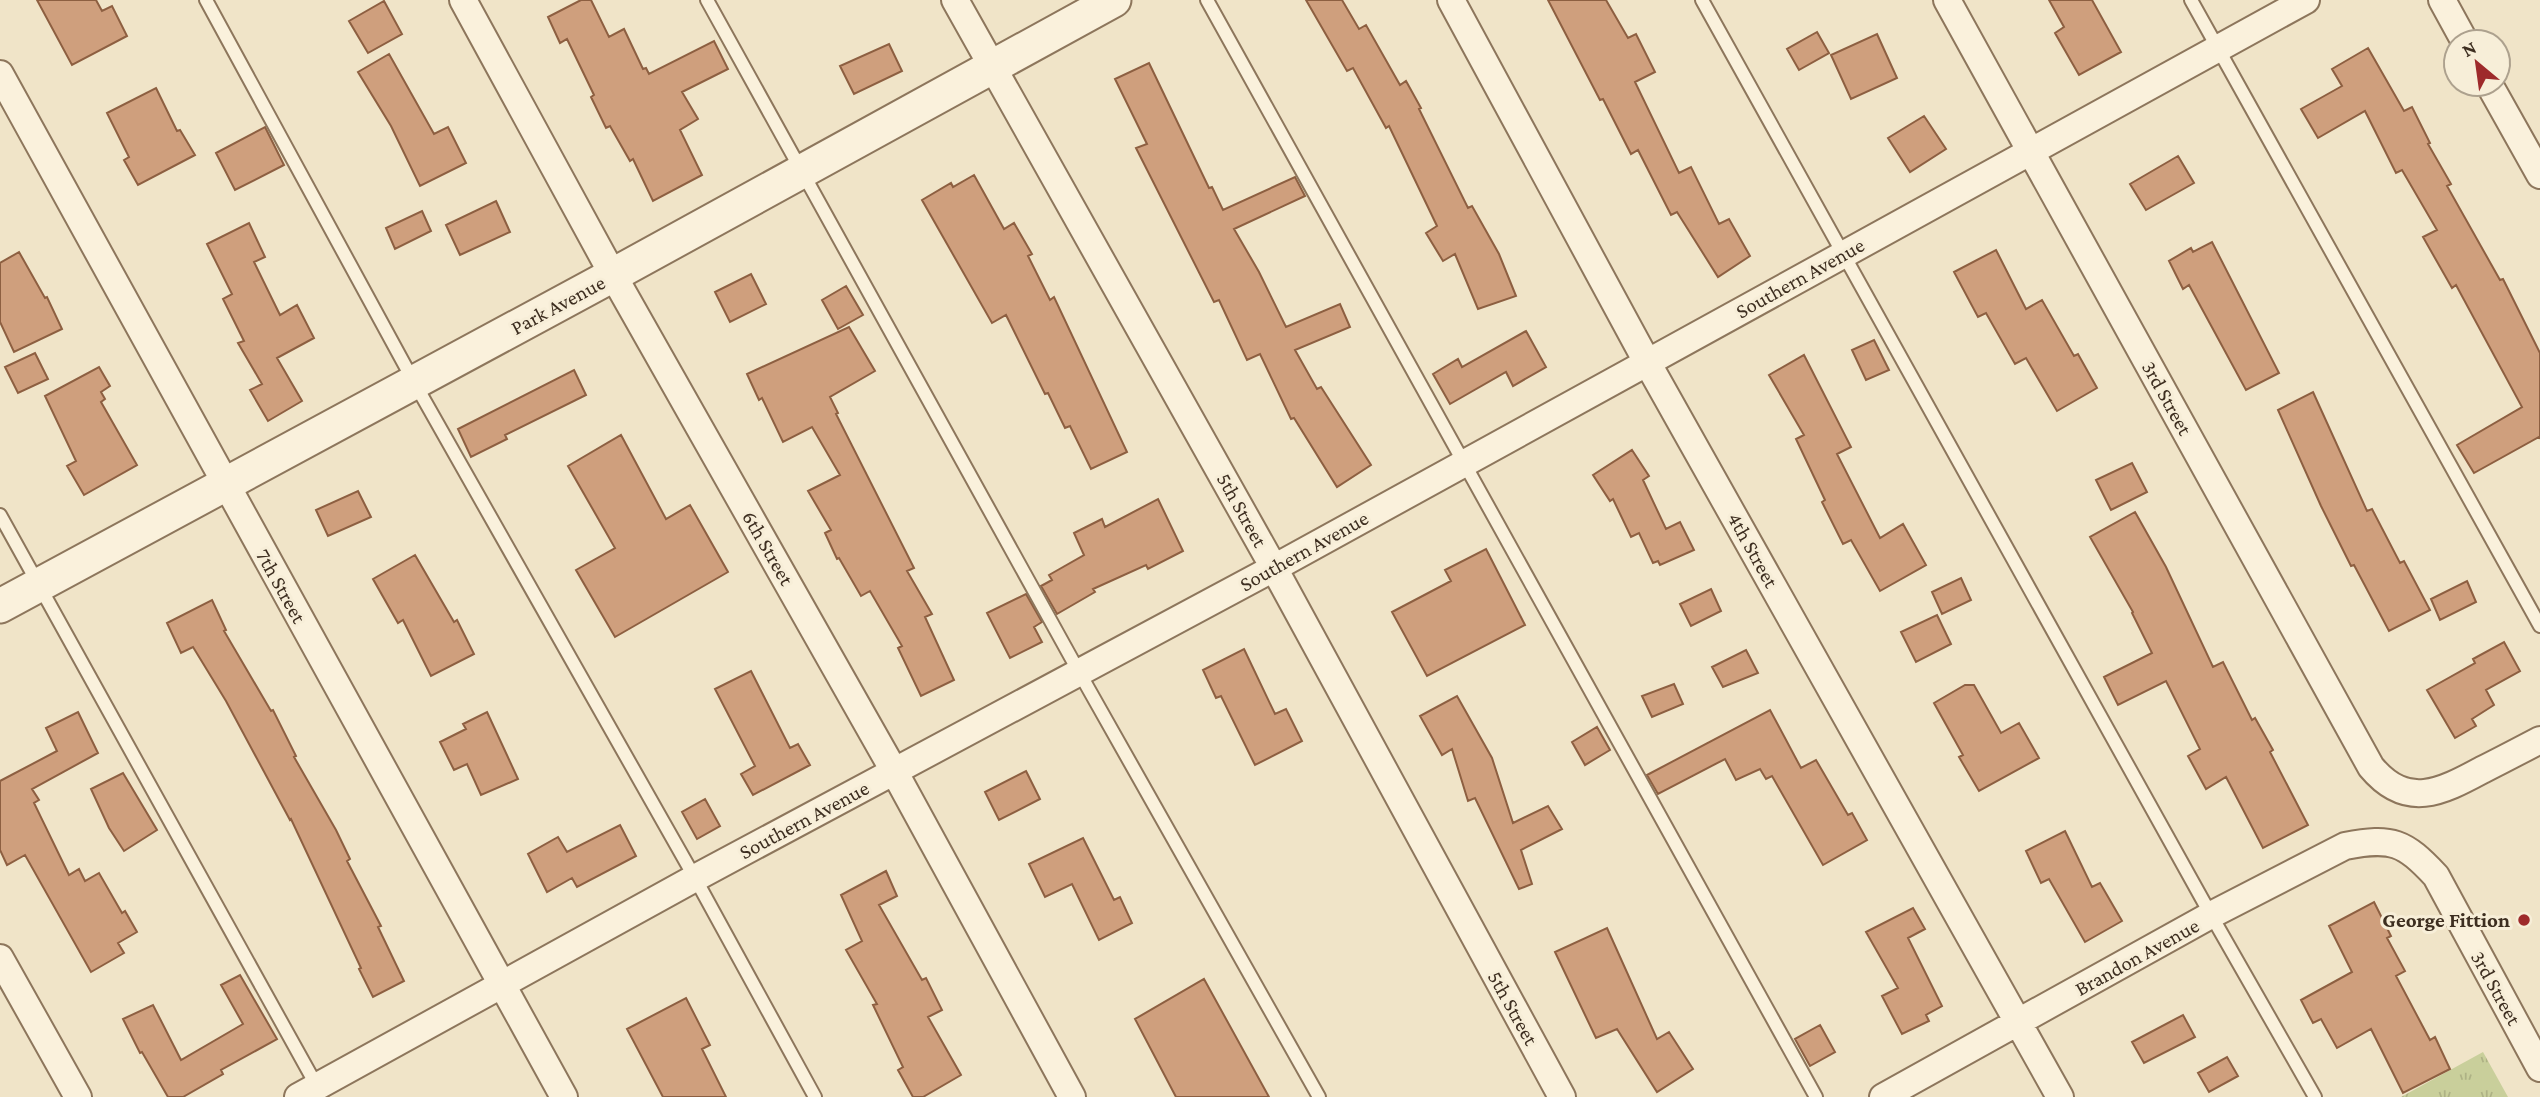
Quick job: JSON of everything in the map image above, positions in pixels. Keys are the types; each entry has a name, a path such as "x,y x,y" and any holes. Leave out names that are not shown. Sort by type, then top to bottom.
{"street":[{"name":"6th Street","path":"463,0 613,275 894,771 1073,1097"},
{"name":"5th Street","path":"955,0 1274,568 1562,1097"},
{"name":"Park Avenue","path":"0,606 613,275 1114,0"},
{"name":"4th Street","path":"1451,0 1647,362 2060,1097"},
{"name":"3rd Street","path":"1947,0 2371,767 2382,779 2397,788 2425,794 2446,789 2540,740"},
{"name":"Southern Avenue","path":"312,1094 501,984 1274,568 2306,0"},
{"path":"2442,0 2458,28"},
{"name":"7th Street","path":"0,74 564,1097"},
{"path":"2497,98 2540,175"},
{"name":"Brandon Avenue","path":"1883,1097 2211,915 2345,846 2368,841 2399,845"},
{"name":"3rd Street","path":"2399,845 2413,852 2436,876 2540,1068"},
{"path":"0,958 78,1097"}],"lane":[{"path":"206,0 414,382 695,878 815,1097"},
{"path":"707,0 1079,672 1319,1097"},
{"path":"1208,0 1816,1097"},
{"path":"1702,0 2315,1097"},
{"path":"2191,0 2540,626"},
{"path":"0,515 312,1094"}],"green space":[{"path":"2483,1052 2508,1097 2401,1097"}],"building":[{"path":"37,0 96,0 102,11 112,6 127,36 72,65"},
{"path":"581,0 591,0 609,37 624,29 643,69 646,68 649,74 714,41 728,69 682,92 698,119 680,130 702,175 653,201 633,159 630,161 610,126 606,128 591,97 594,95 567,39 560,43 548,17"},
{"path":"1306,0 1342,0 1359,29 1366,25 1400,85 1406,81 1468,208 1472,206 1499,254 1516,296 1478,309 1455,254 1443,261 1426,233 1437,226 1389,126 1386,128 1353,68 1347,71"},
{"path":"1548,0 1606,0 1628,38 1636,34 1655,72 1635,82 1679,173 1691,167 1719,224 1729,219 1750,256 1718,277 1677,212 1671,215 1638,150 1631,154"},
{"path":"2049,0 2092,0 2121,52 2079,75 2055,33 2064,27"},
{"path":"384,1 402,34 368,53 349,21"},
{"path":"1817,32 1829,53 1799,70 1787,49"},
{"path":"1877,34 1897,78 1851,99 1831,55"},
{"path":"889,44 902,71 854,94 840,66"},
{"path":"2368,48 2404,111 2412,107 2430,143 2428,144 2451,184 2447,186 2500,280 2503,279 2540,353 2540,438 2474,473 2457,445 2522,407 2456,285 2452,288 2423,237 2437,230 2402,170 2396,173 2365,111 2318,138 2301,109 2342,86 2332,69"},
{"path":"389,54 434,134 448,127 466,163 420,186 391,126 358,72"},
{"path":"1149,63 1209,188 1212,187 1223,210 1295,177 1305,196 1234,229 1286,327 1340,304 1350,327 1295,350 1317,389 1321,387 1371,465 1337,487 1294,418 1291,419 1260,354 1247,360 1219,300 1214,302 1136,148 1147,144 1115,79"},
{"path":"156,88 177,131 180,130 195,155 138,185 124,160 129,157 107,113"},
{"path":"1924,116 1946,149 1910,172 1888,138"},
{"path":"265,127 284,165 235,190 216,153"},
{"path":"2178,156 2194,183 2146,210 2130,184"},
{"path":"974,175 1004,229 1014,223 1032,254 1028,256 1050,300 1054,297 1127,452 1091,469 1070,426 1065,428 1048,393 1045,394 1006,315 992,323 922,200 951,183 953,187"},
{"path":"496,201 510,232 460,255 446,225"},
{"path":"422,211 431,231 395,249 386,228"},
{"path":"249,223 265,257 254,262 280,315 297,305 314,338 277,358 302,401 268,421 250,390 262,384 238,343 244,341 223,299 232,294 207,244"},
{"path":"2212,242 2279,373 2246,390 2189,285 2183,289 2169,261 2191,248 2193,252"},
{"path":"1996,250 2026,309 2042,300 2074,356 2078,354 2097,388 2057,411 2026,358 2015,364 1986,313 1978,317 1954,272"},
{"path":"19,252 45,298 47,297 62,329 14,352 0,322 0,263"},
{"path":"751,274 766,304 730,322 715,292"},
{"path":"846,286 863,315 838,329 822,300"},
{"path":"849,327 875,371 830,397 838,413 836,414 914,568 907,571 932,614 925,617 954,680 921,696 898,648 902,646 870,591 861,596 839,558 837,559 825,533 831,530 808,491 840,475 812,427 783,442 747,374"},
{"path":"1526,331 1546,367 1513,386 1506,372 1450,404 1433,374 1458,359 1462,367"},
{"path":"1874,340 1889,370 1866,380 1852,350"},
{"path":"35,353 48,379 18,393 5,367"},
{"path":"1804,355 1851,447 1837,454 1880,538 1903,524 1926,565 1880,591 1851,540 1843,544 1796,439 1804,435 1769,375"},
{"path":"99,367 110,386 101,392 105,399 101,402 137,465 84,495 67,466 76,461 45,396"},
{"path":"574,370 586,395 505,435 507,439 471,457 458,429"},
{"path":"2313,392 2367,511 2372,509 2400,563 2404,561 2430,610 2389,631 2354,565 2351,566 2278,410"},
{"path":"621,435 666,519 690,505 728,572 615,637 576,570 615,548 568,466"},
{"path":"1632,450 1649,476 1643,480 1666,529 1680,522 1694,550 1660,565 1658,561 1653,563 1639,533 1631,537 1613,499 1610,501 1593,475"},
{"path":"2132,463 2147,492 2111,510 2096,480"},
{"path":"358,491 371,517 328,536 316,510"},
{"path":"1158,499 1183,551 1148,569 1146,565 1093,589 1095,592 1057,614 1041,586 1052,580 1049,575 1084,555 1074,533 1102,519 1105,527"},
{"path":"2135,512 2166,567 2213,667 2223,662 2252,720 2255,718 2273,750 2270,752 2308,825 2263,848 2226,777 2206,789 2188,756 2200,749 2166,681 2118,705 2104,677 2152,653 2133,612 2090,537"},
{"path":"1486,549 1525,625 1427,676 1392,612 1451,581 1445,570"},
{"path":"415,555 454,622 457,620 474,654 431,676 403,620 398,623 373,579"},
{"path":"1961,578 1971,600 1942,614 1932,592"},
{"path":"2467,581 2476,602 2440,620 2431,599"},
{"path":"1711,589 1721,611 1691,626 1680,604"},
{"path":"1026,594 1042,622 1034,627 1042,642 1010,658 987,613"},
{"path":"212,600 226,630 224,631 271,711 273,710 296,756 294,757 336,830 350,859 347,861 381,926 378,927 404,981 373,997 291,819 193,647 181,653 167,623"},
{"path":"1937,615 1951,644 1916,662 1901,632"},
{"path":"2504,642 2520,671 2486,690 2494,705 2472,719 2476,726 2455,738 2427,690 2475,663 2473,659"},
{"path":"1244,649 1275,714 1286,709 1302,741 1255,765 1221,696 1216,698 1203,670"},
{"path":"1746,650 1758,673 1723,687 1712,667"},
{"path":"751,671 790,748 798,744 810,765 753,795 741,774 755,766 715,689"},
{"path":"1674,684 1683,704 1652,717 1642,696"},
{"path":"1965,685 1974,685 2001,733 2019,723 2039,758 1979,791 1959,757 1963,755 1934,703"},
{"path":"1457,696 1492,758 1513,823 1548,806 1562,829 1521,850 1532,884 1519,889 1475,798 1468,801 1452,749 1442,755 1420,716"},
{"path":"1770,710 1801,768 1816,760 1848,815 1852,813 1867,840 1823,865 1772,776 1766,779 1760,769 1736,780 1725,759 1658,794 1647,775"},
{"path":"78,712 98,753 32,789 39,800 34,803 69,875 79,869 85,881 99,873 122,913 125,911 137,932 118,943 124,953 91,972 25,855 7,865 0,850 0,781 57,751 46,728"},
{"path":"487,712 518,779 481,795 467,764 454,770 440,742 466,729 463,724"},
{"path":"1597,727 1610,750 1585,765 1572,742"},
{"path":"1026,771 1040,799 999,820 985,792"},
{"path":"123,773 157,830 124,851 109,828 91,789"},
{"path":"705,799 720,826 697,839 682,812"},
{"path":"620,825 636,856 577,887 572,878 547,892 528,854 558,837 567,852"},
{"path":"2065,831 2092,887 2100,883 2122,921 2085,942 2049,879 2041,883 2026,851"},
{"path":"1083,838 1114,900 1120,897 1132,923 1099,940 1072,884 1045,897 1029,864"},
{"path":"886,871 897,896 879,905 922,980 926,978 942,1010 928,1017 961,1075 923,1097 913,1097 898,1070 903,1067 873,1005 877,1004 846,950 862,941 841,895"},
{"path":"2374,902 2391,936 2387,938 2405,971 2396,976 2430,1040 2435,1037 2450,1069 2403,1093 2371,1029 2337,1048 2321,1019 2313,1023 2301,1000 2352,972 2329,926"},
{"path":"1913,908 1925,929 1908,938 1942,1006 1926,1015 1929,1021 1902,1034 1882,996 1898,988 1866,932"},
{"path":"1607,928 1657,1039 1669,1032 1693,1069 1657,1092 1617,1029 1596,1038 1555,952"},
{"path":"240,975 277,1039 221,1070 223,1074 183,1097 168,1097 142,1052 140,1053 123,1019 153,1005 181,1060 243,1024 221,985"},
{"path":"1204,979 1269,1097 1176,1097 1135,1019"},
{"path":"686,998 710,1045 702,1049 726,1097 663,1097 627,1029"},
{"path":"2183,1015 2195,1037 2144,1063 2132,1042"},
{"path":"1820,1025 1835,1052 1810,1066 1795,1039"},
{"path":"2227,1057 2238,1076 2209,1092 2198,1073"}],"place":[{"name":"George Fittion","path":"2524,920"}]}
